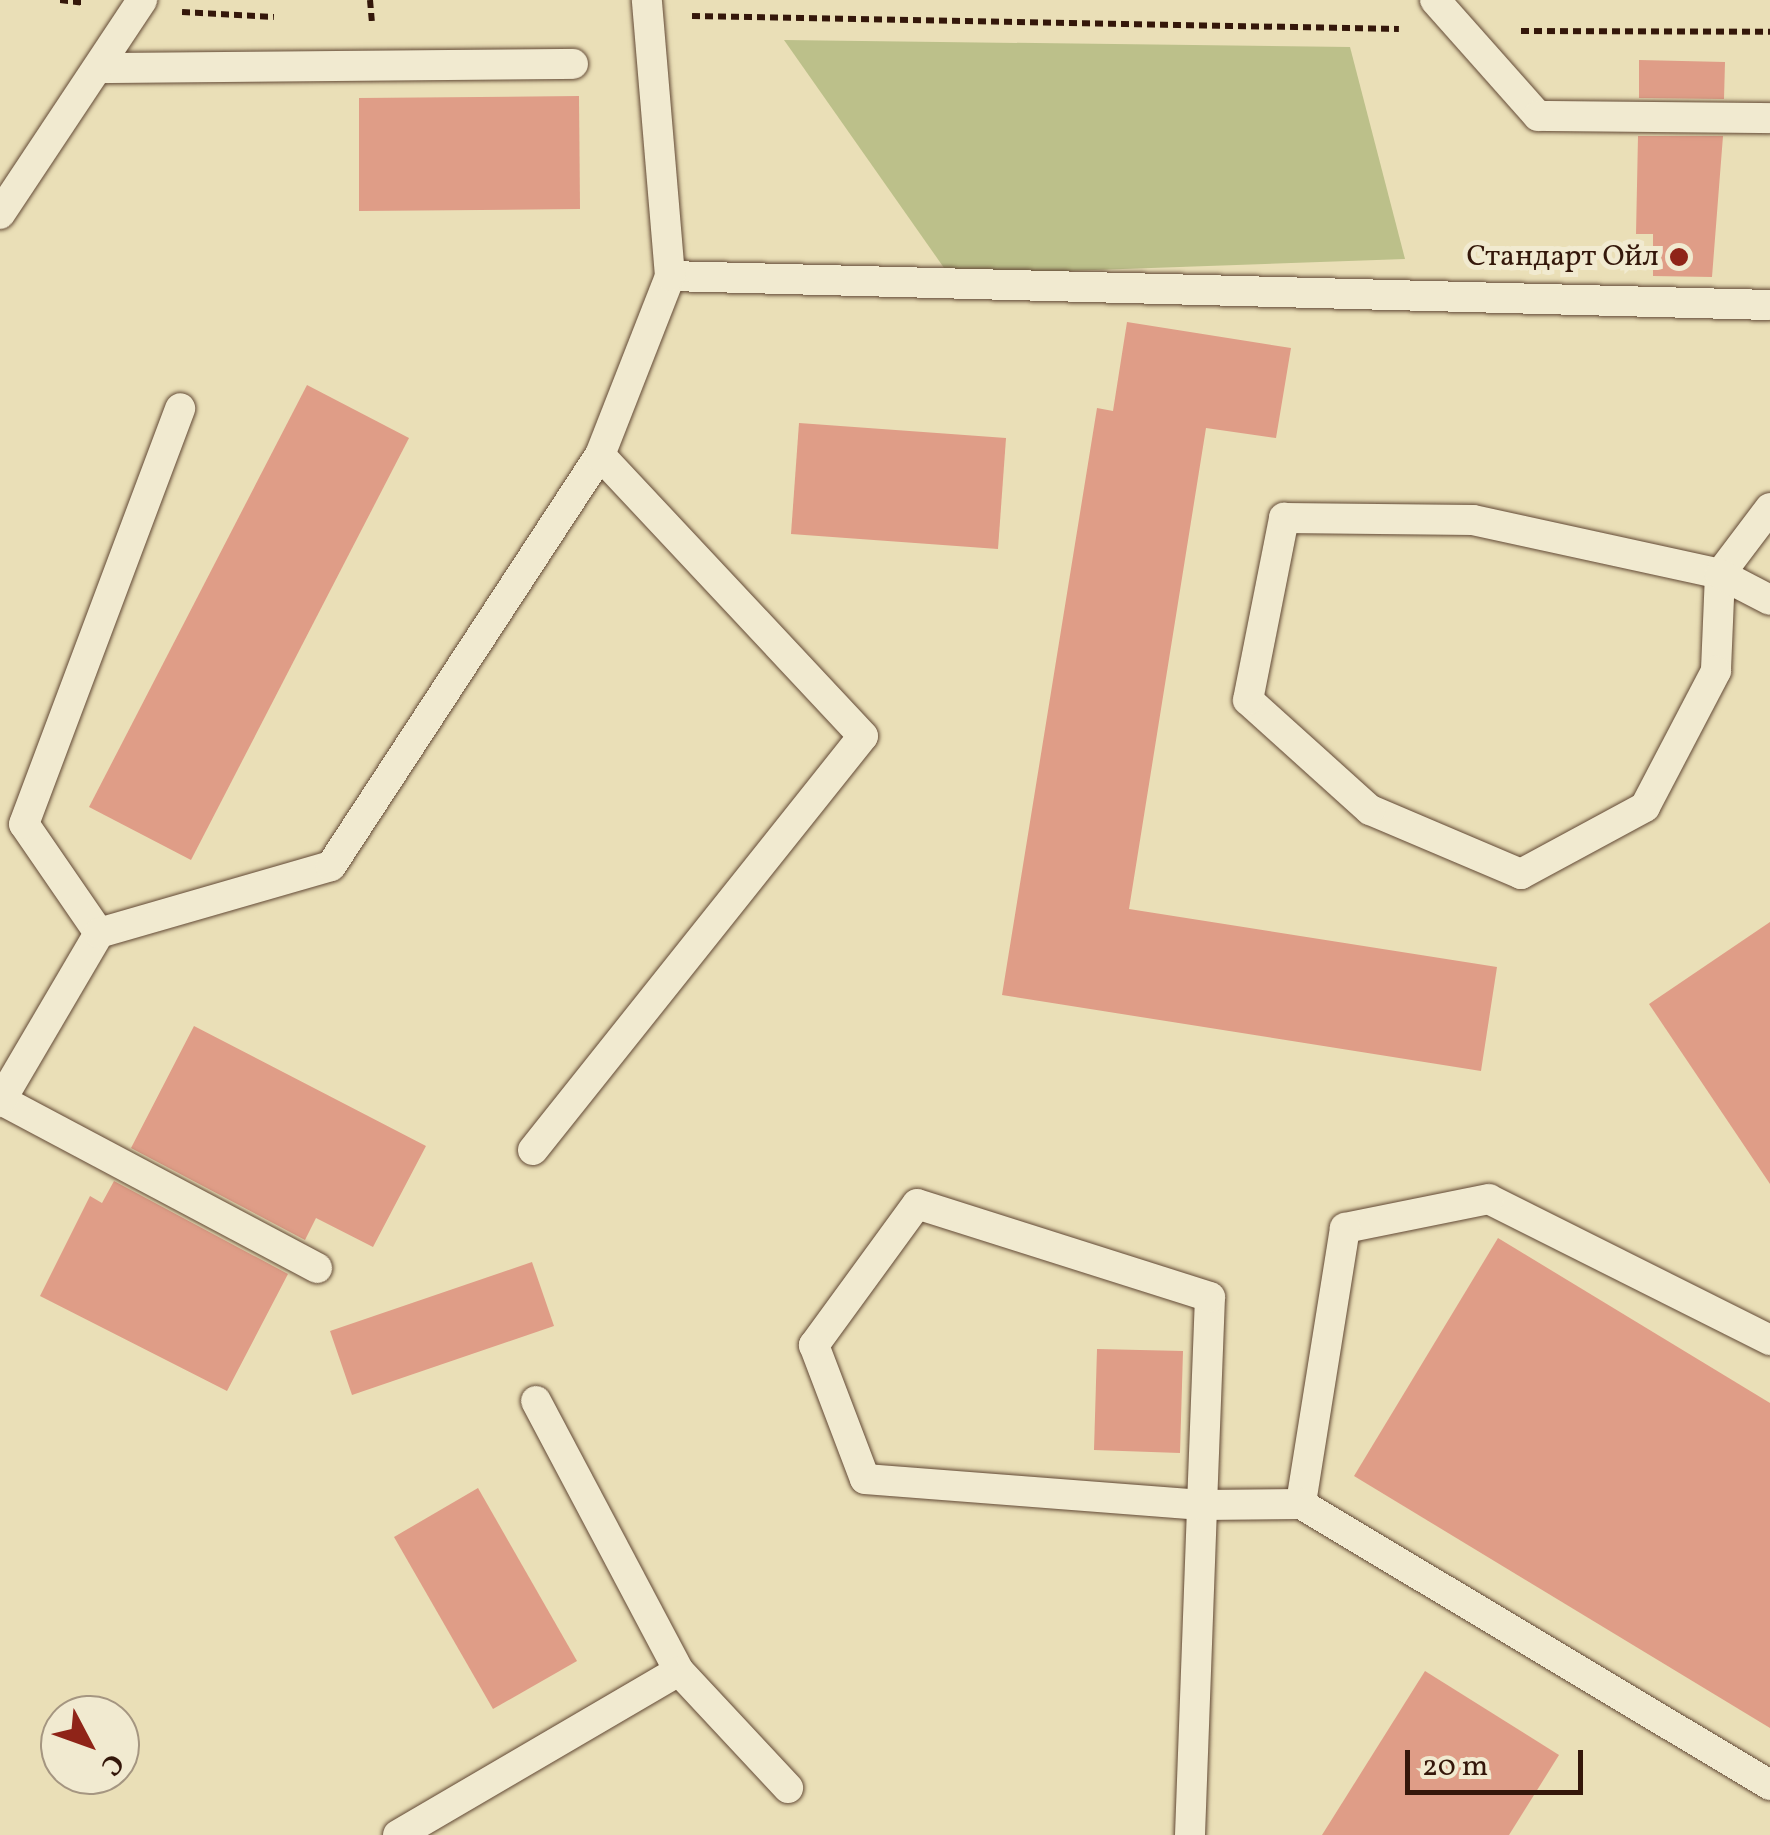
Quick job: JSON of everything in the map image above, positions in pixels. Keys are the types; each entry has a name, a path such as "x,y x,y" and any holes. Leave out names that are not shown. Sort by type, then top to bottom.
{"lane":[{"path":"1435,0 1538,116 1770,118"},
{"path":"0,214 140,4"},
{"path":"317,1268 0,1101 99,932 331,866 600,455 670,276 649,9"},
{"path":"99,68 573,64"},
{"path":"670,276 1770,305"},
{"path":"99,932 24,824 180,408"},
{"path":"532,1150 863,736 600,455"},
{"path":"1770,508 1720,574 1716,671 1645,807 1520,874 1370,810 1248,700 1284,518 1473,520 1720,574 1770,600"},
{"path":"1301,1504 1345,1228 1490,1199 1770,1340"},
{"path":"1190,1835 1202,1505 1210,1297 916,1204 814,1345 865,1479 1202,1505 1301,1504 1770,1785"},
{"path":"536,1401 679,1670 788,1788"},
{"path":"398,1835 679,1670"}],"path":[{"path":"60,0 294,18"},
{"path":"370,0 372,22"},
{"path":"775,0 776,14"},
{"path":"649,9 1462,31 1770,32"},
{"path":"353,21 392,22"}],"green space":[{"path":"784,40 1350,47 1405,259 949,275"}],"building":[{"path":"1639,60 1725,62 1724,99 1639,98"},
{"path":"579,96 580,209 359,211 359,98"},
{"path":"1638,136 1723,136 1712,277 1653,276 1653,234 1636,234"},
{"path":"1127,322 1291,348 1276,438 1206,428 1129,909 1497,967 1481,1071 1002,995 1097,408 1113,411"},
{"path":"307,385 409,438 191,860 89,807"},
{"path":"799,423 1006,438 998,549 791,534"},
{"path":"1770,922 1770,1184 1649,1004"},
{"path":"194,1026 426,1146 373,1247 316,1218 305,1240 131,1148"},
{"path":"114,1181 288,1274 227,1391 40,1296 90,1196 102,1203"},
{"path":"1498,1238 1770,1403 1770,1728 1354,1476"},
{"path":"532,1262 554,1326 352,1395 330,1331"},
{"path":"1097,1349 1183,1351 1180,1453 1094,1450"},
{"path":"478,1488 577,1661 493,1709 394,1537"},
{"path":"1425,1671 1559,1755 1509,1835 1322,1835"}],"place":[{"name":"Стандарт Ойл","path":"1679,257"}]}
